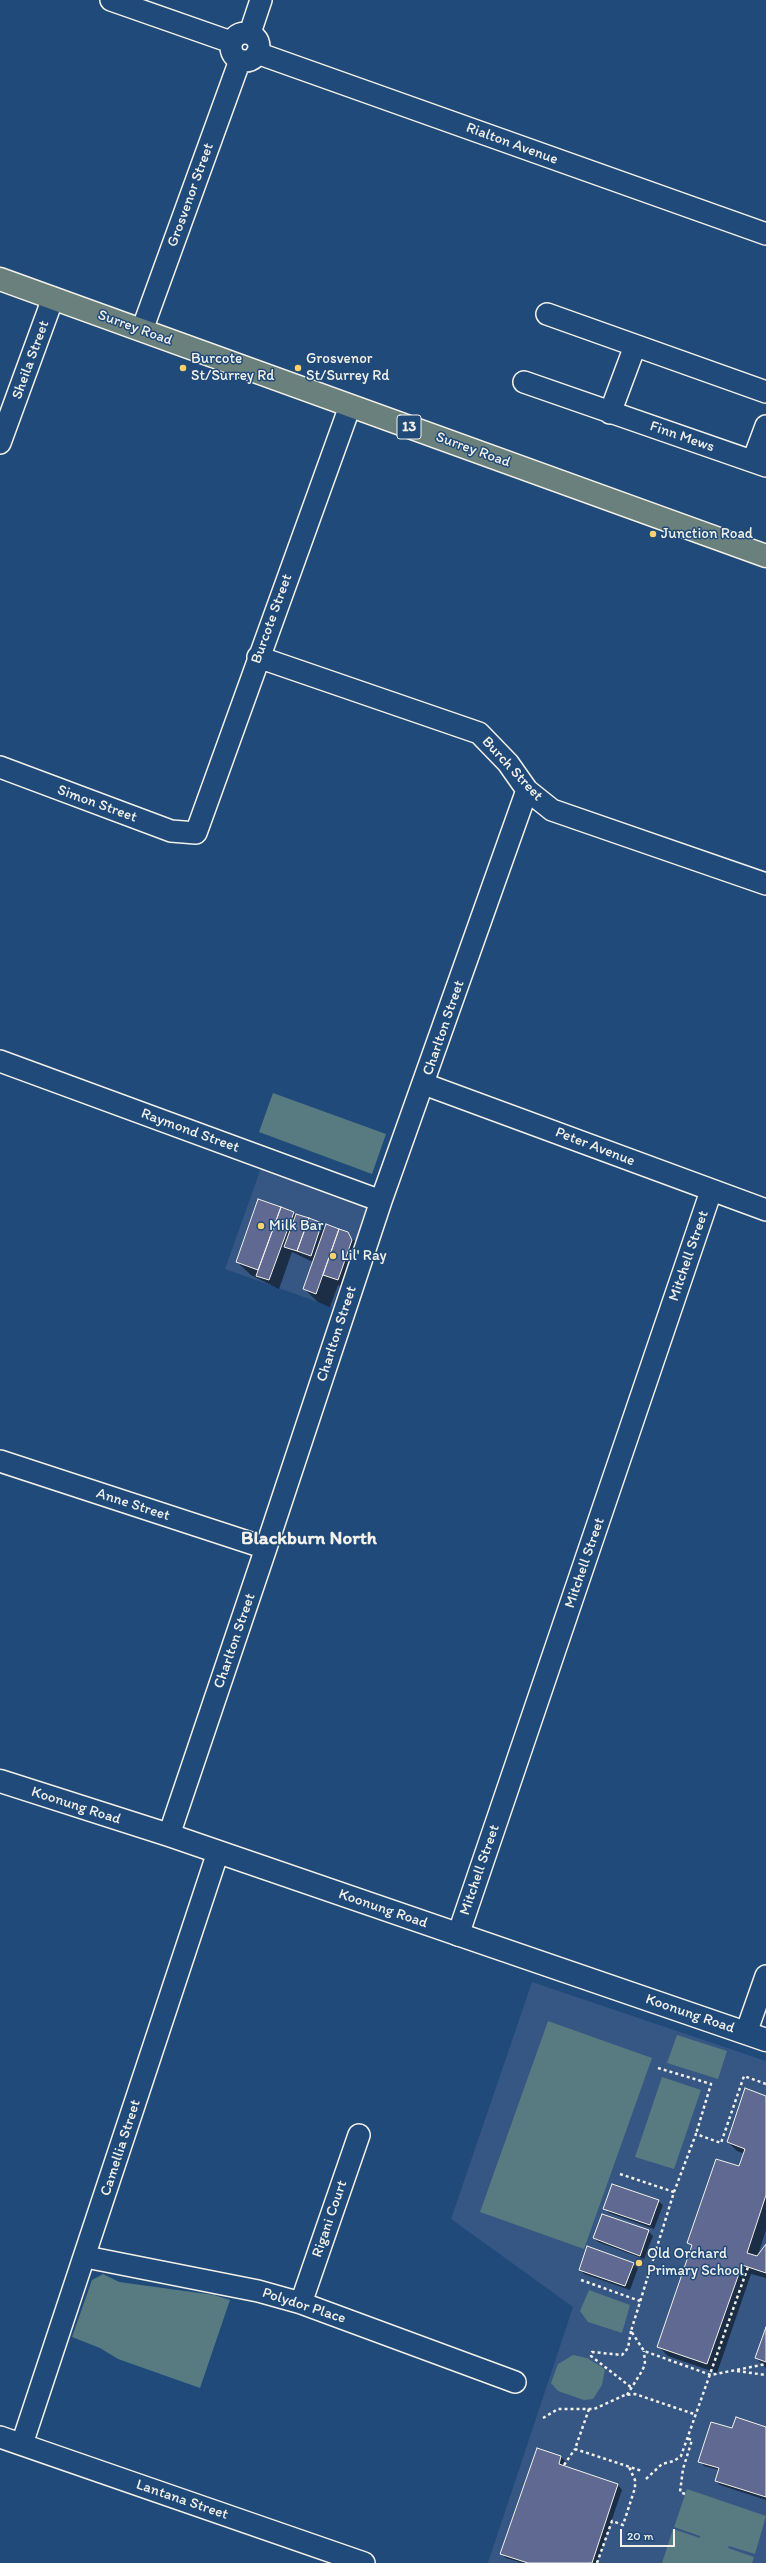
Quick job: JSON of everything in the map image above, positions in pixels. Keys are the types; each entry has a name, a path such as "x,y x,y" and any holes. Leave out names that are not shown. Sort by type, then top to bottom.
{"main road":[{"name":"Surrey Road","path":"0,280 766,556"}],"street":[{"name":"Rialton Avenue","path":"110,0 243,52 766,234"},
{"path":"243,52 241,33 250,33 261,0"},
{"name":"Grosvenor Street","path":"142,330 243,52"},
{"name":"Sheila Street","path":"0,443 53,298"},
{"path":"548,314 766,392"},
{"path":"610,413 635,346"},
{"name":"Finn Mews","path":"524,382 610,413 760,463 766,426"},
{"name":"Burcote Street","path":"196,834 258,657 350,406"},
{"name":"Burch Street","path":"258,657 479,733 508,763 527,790 552,810 766,884"},
{"name":"Simon Street","path":"0,767 166,829 196,834"},
{"name":"Charlton Street","path":"168,1835 266,1548 381,1201 424,1084 527,790"},
{"name":"Raymond Street","path":"0,1061 381,1201"},
{"name":"Peter Avenue","path":"424,1084 766,1210"},
{"name":"Mitchell Street","path":"458,1935 711,1191"},
{"name":"Anne Street","path":"0,1461 266,1548"},
{"name":"Koonung Road","path":"0,1781 168,1835 756,2037"},
{"name":"Camellia Street","path":"22,2444 86,2257 218,1852"},
{"path":"756,2037 766,1976"},
{"name":"Rigani Court","path":"301,2303 359,2135"},
{"name":"Polydor Place","path":"86,2257 258,2291 301,2303 515,2382"},
{"name":"Lantana Street","path":"0,2437 364,2563"}],"path":[{"path":"632,2388 591,2356 592,2352 622,2355 628,2348 630,2331 674,2192 696,2134 711,2084 658,2068"},
{"path":"696,2134 721,2143 744,2076 766,2084"},
{"path":"620,2174 674,2192"},
{"path":"646,2479 662,2464 674,2461 681,2456 694,2414 697,2414 748,2267"},
{"path":"581,2280 640,2301"},
{"path":"627,2395 645,2364 644,2351 630,2331"},
{"path":"644,2351 711,2375 766,2364"},
{"path":"734,2370 766,2375"},
{"path":"542,2418 558,2409 589,2409 608,2404 627,2395 635,2394 694,2414"},
{"path":"564,2465 575,2450 589,2409"},
{"path":"685,2494 680,2492 683,2469 692,2440 686,2438"},
{"path":"575,2450 642,2471"},
{"path":"597,2563 612,2521 622,2525 635,2488 635,2480 629,2467"}],"shaded area":[{"path":"261,1168 367,1206 332,1307 225,1269"},
{"name":"Old Orchard Primary School","path":"532,1982 766,2061 766,2563 488,2563 573,2307 451,2219"}],"green space":[{"path":"273,1093 386,1134 372,1174 259,1132"},
{"path":"548,2021 652,2058 584,2249 480,2212"},
{"path":"677,2035 727,2051 718,2079 667,2063"},
{"path":"662,2077 701,2090 674,2169 635,2157"},
{"path":"103,2274 119,2282 214,2295 230,2300 200,2388 118,2359 100,2348 72,2337 92,2280"},
{"path":"589,2290 630,2305 622,2333 588,2322 580,2311"},
{"path":"573,2355 587,2358 605,2369 602,2385 593,2399 584,2400 558,2391 551,2383 558,2364"},
{"path":"687,2489 766,2516 755,2554 729,2546 728,2548 754,2557 752,2563 662,2563 673,2529 700,2538 700,2536 674,2527"}],"building":[{"path":"258,1199 281,1207 258,1270 236,1262"},
{"path":"281,1207 294,1212 269,1280 256,1276"},
{"path":"296,1214 309,1218 297,1251 284,1247"},
{"path":"309,1218 322,1223 311,1256 297,1251"},
{"path":"326,1224 339,1229 316,1294 303,1289"},
{"path":"339,1229 348,1232 352,1240 338,1280 323,1275"},
{"path":"745,2088 766,2096 766,2195 747,2253 757,2256 766,2244 766,2273 742,2265 707,2364 657,2347 692,2245 687,2243 716,2159 739,2166 745,2149 727,2142"},
{"path":"612,2184 659,2200 650,2225 603,2209"},
{"path":"602,2214 649,2230 640,2256 593,2238"},
{"path":"587,2246 634,2263 625,2286 579,2270"},
{"path":"766,2327 766,2362 755,2358"},
{"path":"736,2417 766,2427 766,2497 715,2481 719,2468 698,2462 711,2422 732,2428"},
{"path":"537,2448 561,2456 559,2464 618,2484 592,2563 528,2563 500,2554"}],"place":[{"name":"Burcote St/Surrey Rd","path":"183,368"},
{"name":"Grosvenor St/Surrey Rd","path":"298,368"},
{"name":"Junction Road","path":"653,534"},
{"name":"Milk Bar","path":"261,1226"},
{"name":"Lil' Ray","path":"333,1256"},
{"name":"Old Orchard Primary School","path":"639,2263"}],"district":[{"name":"Blackburn North","path":"309,1539"}]}
